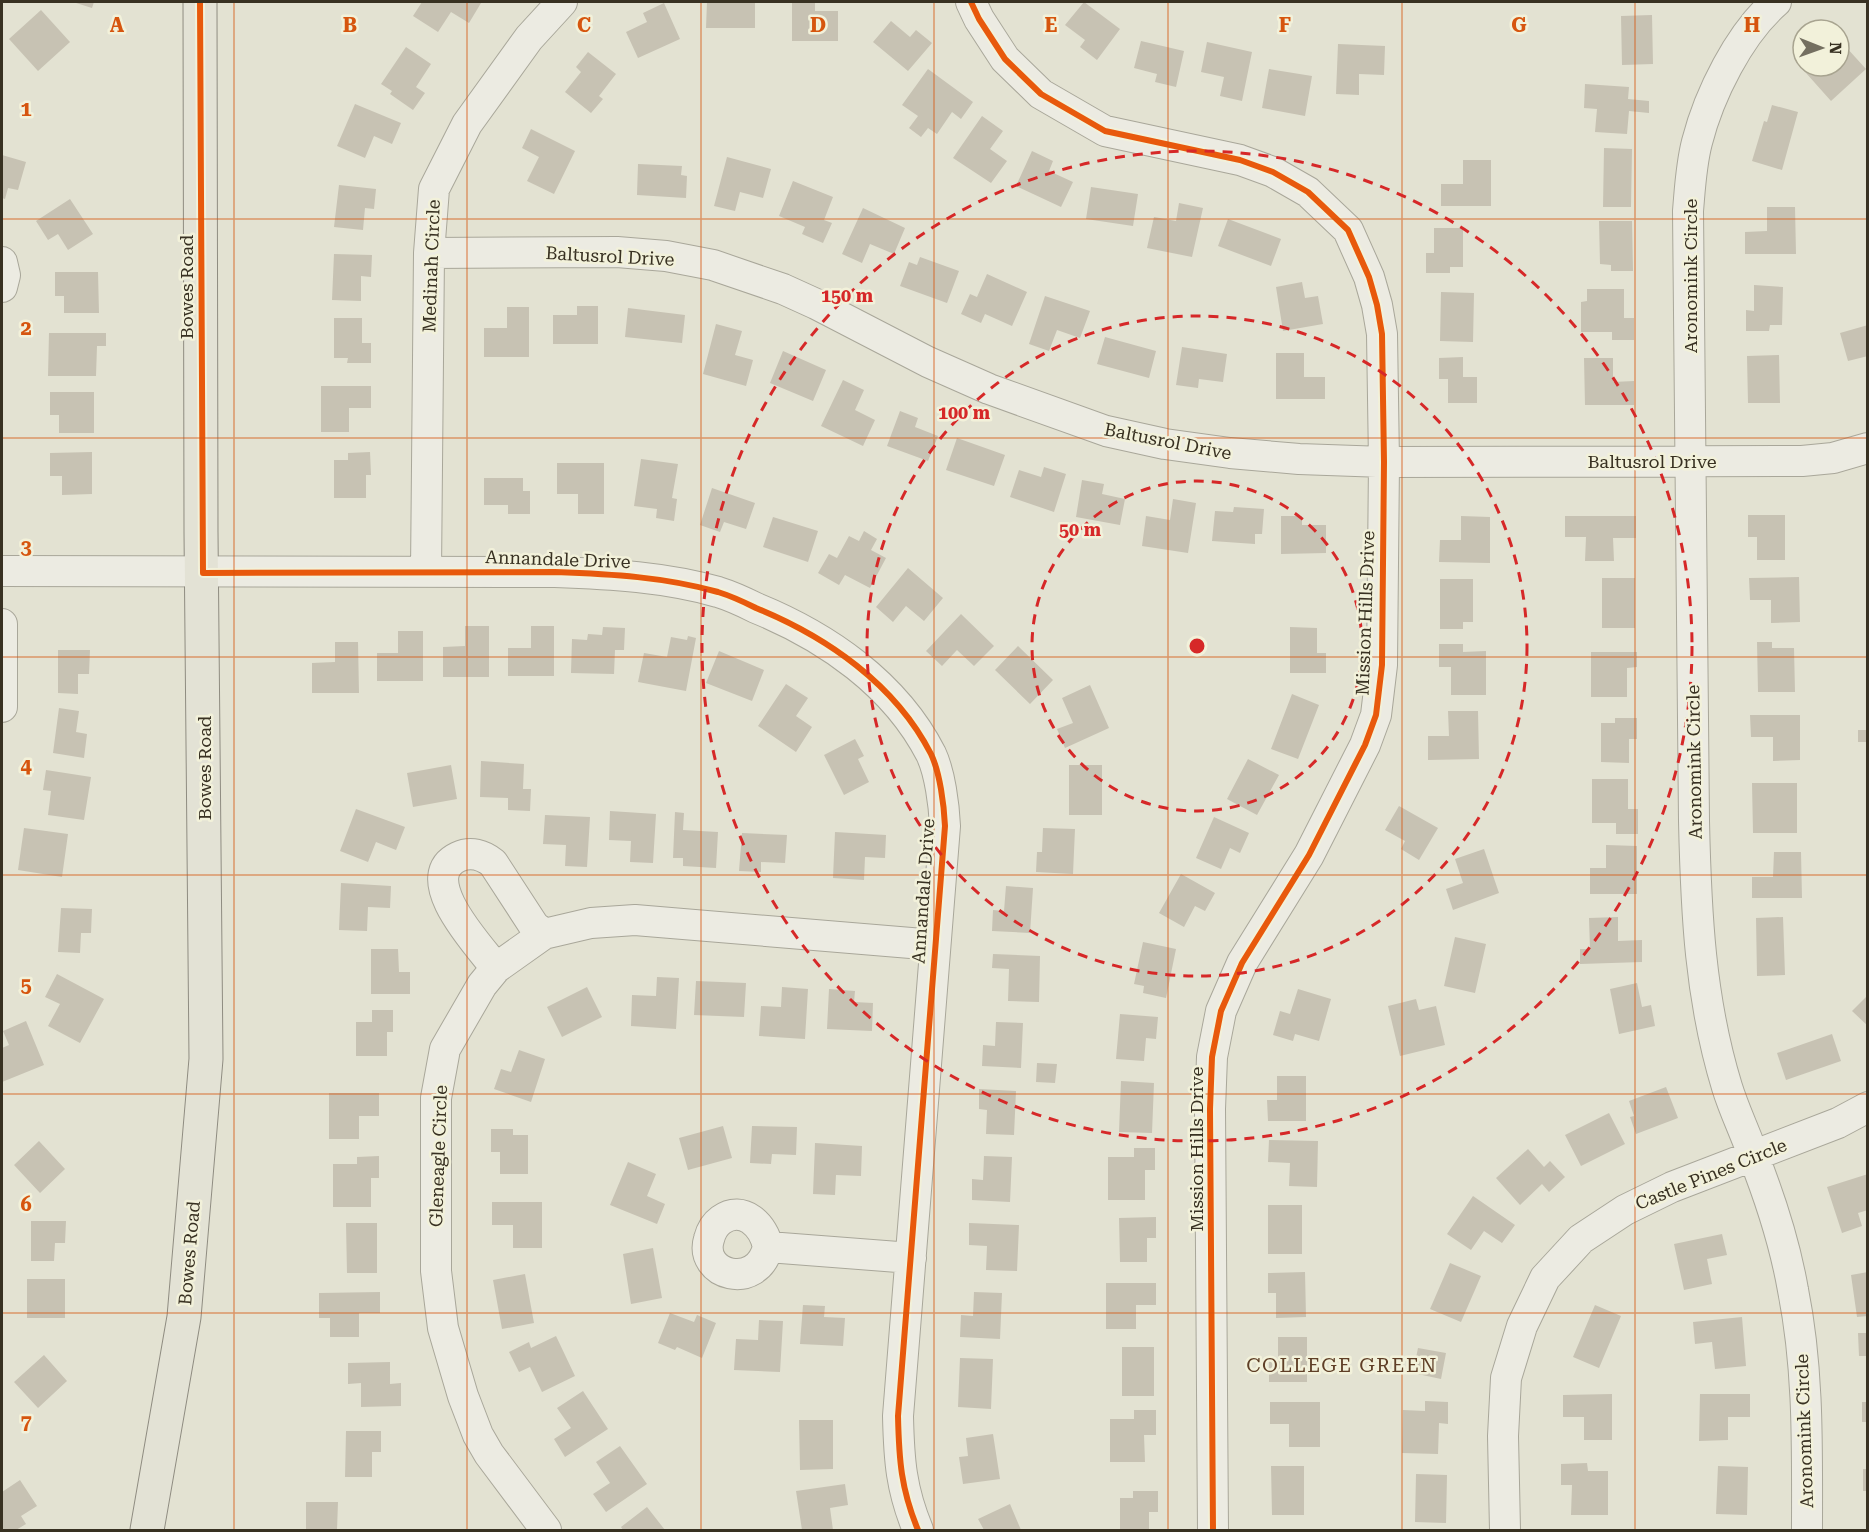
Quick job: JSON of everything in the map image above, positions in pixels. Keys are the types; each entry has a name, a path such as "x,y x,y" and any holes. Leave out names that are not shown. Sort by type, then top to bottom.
{"main road":[{"name":"Bowes Road","path":"147,1530 184,1317 206,1059 200,2"}],"street":[{"name":"Medinah Circle","path":"426,572 429,252 434,189 467,124 529,38 562,2"},
{"name":"Mission Hills Drive","path":"971,2 979,19 1005,59 1041,94 1105,131 1240,160 1273,172 1308,192 1348,230 1369,277 1382,334 1384,462 1382,665 1376,715 1365,745 1309,855 1242,963 1221,1011 1215,1033 1210,1109 1214,1530"},
{"name":"Aronomink Circle","path":"1776,2 1747,34 1707,110 1695,152 1688,211 1694,833 1699,946 1706,1001 1727,1088 1754,1156 1786,1256 1801,1338 1807,1394 1807,1530"},
{"name":"Baltusrol Drive","path":"429,252 617,252 666,256 713,265 783,289 928,362 989,389 1106,431 1165,444 1230,453 1299,459 1384,462 1802,461 1833,458 1868,448"},
{"path":"2,262 5,275 2,287"},
{"name":"Annandale Drive","path":"2,571 555,572 655,578 720,592 784,620 854,661 905,711 932,756 940,789 945,826 898,1416 899,1463 908,1506 918,1530"},
{"path":"2,624 2,707"},
{"path":"496,968 458,917 445,895 442,886 443,876 452,860 467,854 476,854 493,863 534,926 544,934"},
{"name":"Gleneagle Circle","path":"546,1530 494,1461 478,1435 463,1396 443,1328 436,1271 436,1098 446,1049 482,985 496,968 544,934 591,923 634,920 935,945"},
{"name":"Castle Pines Circle","path":"1505,1530 1503,1436 1506,1378 1522,1326 1545,1278 1581,1239 1625,1210 1672,1187 1838,1123 1868,1107"},
{"path":"768,1247 911,1258"}],"building":[{"path":"73,2 94,2 92,8"},
{"path":"422,2 481,3 469,23 451,12 438,32 413,16"},
{"path":"707,2 755,2 755,28 706,28"},
{"path":"792,2 815,2 815,11 838,11 838,41 792,41"},
{"path":"1084,2 1120,29 1097,60 1080,47 1085,40 1065,25"},
{"path":"664,3 680,39 638,58 626,32 647,22 643,13"},
{"path":"41,10 70,42 38,71 9,39"},
{"path":"1652,15 1653,64 1622,65 1621,16"},
{"path":"891,21 910,37 916,30 932,43 908,71 873,42"},
{"path":"1141,41 1184,51 1176,87 1155,82 1157,74 1134,68"},
{"path":"1207,42 1252,52 1242,101 1220,96 1224,77 1201,72"},
{"path":"1338,44 1385,46 1384,75 1359,74 1359,95 1336,94"},
{"path":"406,47 431,64 416,87 425,93 413,110 390,94 392,91 381,84"},
{"path":"588,52 616,74 599,96 603,99 591,113 565,92 581,72 576,67"},
{"path":"1851,52 1866,69 1831,101 1810,78 1851,78"},
{"path":"928,69 973,102 961,119 952,112 937,134 928,128 921,137 909,128 918,116 902,105"},
{"path":"1269,69 1312,76 1305,116 1262,108"},
{"path":"1585,84 1629,87 1628,99 1649,101 1649,113 1629,111 1627,134 1595,132 1597,109 1584,108"},
{"path":"355,104 401,123 392,144 374,136 365,158 337,146"},
{"path":"1772,105 1798,112 1782,170 1752,161 1764,121 1767,122"},
{"path":"982,116 1003,131 990,149 1007,161 991,183 953,158"},
{"path":"531,129 575,151 554,194 527,181 539,157 522,148"},
{"path":"1604,148 1632,149 1631,207 1603,207"},
{"path":"1032,151 1053,161 1049,171 1073,182 1061,207 1016,186"},
{"path":"2,155 26,162 18,190 8,188 5,199 2,198"},
{"path":"727,157 771,169 763,198 740,192 735,211 714,206"},
{"path":"1463,160 1491,160 1491,206 1441,206 1441,184 1463,184"},
{"path":"638,164 682,166 681,175 687,176 686,198 637,195"},
{"path":"793,181 833,197 824,220 832,223 823,243 802,234 805,227 779,216"},
{"path":"339,185 376,189 374,209 365,208 363,230 334,227"},
{"path":"1091,187 1138,194 1133,226 1086,219"},
{"path":"70,199 93,234 68,250 58,234 48,240 36,221"},
{"path":"1179,203 1203,208 1192,257 1147,248 1154,217 1176,221"},
{"path":"1767,207 1795,207 1796,254 1745,254 1745,232 1767,231"},
{"path":"863,208 905,228 894,254 870,244 862,263 842,254"},
{"path":"1228,219 1281,239 1271,266 1218,246"},
{"path":"1599,221 1632,221 1633,271 1611,271 1611,265 1600,264"},
{"path":"1434,228 1463,228 1463,267 1450,267 1450,273 1426,273 1426,253 1434,253"},
{"path":"334,254 372,255 371,277 361,276 361,301 332,300"},
{"path":"920,257 959,271 947,303 900,286 909,262 917,265"},
{"path":"55,272 98,272 99,313 64,313 64,296 55,296"},
{"path":"987,274 1027,292 1012,326 985,314 981,323 961,314 970,294 977,297"},
{"path":"1302,282 1305,298 1318,296 1323,324 1283,331 1276,287"},
{"path":"1754,285 1783,287 1782,325 1770,325 1769,331 1746,331 1746,310 1754,311"},
{"path":"1587,289 1624,289 1624,318 1634,318 1634,340 1612,340 1612,332 1581,332 1581,302 1587,301"},
{"path":"1441,292 1474,293 1473,342 1440,341"},
{"path":"1045,296 1090,311 1080,338 1057,330 1049,351 1029,344"},
{"path":"577,306 598,306 598,344 553,344 553,315 577,315"},
{"path":"507,307 529,307 529,357 484,357 484,328 507,328"},
{"path":"628,308 685,315 682,343 625,337"},
{"path":"334,318 362,318 362,343 371,343 371,363 347,363 348,358 334,358"},
{"path":"716,324 742,331 735,355 753,360 746,386 703,374"},
{"path":"1868,325 1868,356 1848,361 1840,333"},
{"path":"49,333 106,333 106,346 97,346 96,376 48,376"},
{"path":"1105,337 1156,351 1149,378 1097,364"},
{"path":"1182,347 1227,354 1223,382 1199,379 1198,388 1176,385"},
{"path":"783,351 826,370 813,401 770,383"},
{"path":"1276,353 1304,353 1304,377 1325,377 1325,399 1276,399"},
{"path":"1779,355 1780,403 1748,403 1747,356"},
{"path":"1463,357 1463,377 1477,377 1477,403 1448,403 1448,379 1439,379 1439,358"},
{"path":"1584,358 1613,358 1613,382 1634,381 1634,405 1585,405"},
{"path":"843,380 864,390 855,410 875,420 863,446 821,426"},
{"path":"321,386 371,386 371,408 349,408 349,432 321,432"},
{"path":"50,392 94,392 94,433 59,433 59,415 50,415"},
{"path":"900,411 918,418 915,427 938,436 928,461 887,446"},
{"path":"957,438 1005,455 994,486 946,470"},
{"path":"92,452 92,494 62,495 62,476 50,476 50,453"},
{"path":"370,452 371,475 366,475 366,498 334,498 334,460 348,460 348,453"},
{"path":"641,459 678,464 672,498 677,499 674,521 656,518 657,509 634,506"},
{"path":"557,463 604,463 604,514 578,514 578,494 557,494"},
{"path":"1044,467 1066,474 1054,512 1010,497 1019,470 1041,477"},
{"path":"484,478 523,478 523,491 530,491 530,514 508,514 508,505 484,505"},
{"path":"1082,480 1104,484 1102,494 1125,499 1120,525 1076,517"},
{"path":"712,488 755,503 746,529 724,522 720,532 700,525"},
{"path":"1173,499 1196,503 1188,553 1142,546 1146,516 1170,520"},
{"path":"1234,507 1264,509 1262,534 1255,534 1255,544 1212,541 1215,511 1233,512"},
{"path":"1748,515 1785,515 1785,560 1757,560 1757,537 1748,537"},
{"path":"1281,516 1302,516 1302,525 1326,525 1326,553 1281,554"},
{"path":"1461,516 1490,517 1490,563 1439,562 1440,540 1461,540"},
{"path":"1565,516 1636,516 1636,538 1613,538 1614,561 1585,561 1586,537 1565,537"},
{"path":"773,517 818,531 808,562 763,547"},
{"path":"864,531 877,539 871,550 886,558 870,588 845,575 839,585 818,573 829,554 837,558 849,536 859,541"},
{"path":"908,568 943,598 924,621 906,606 893,622 876,607"},
{"path":"1799,577 1800,622 1771,623 1771,600 1750,600 1749,578"},
{"path":"1602,578 1635,578 1635,628 1602,628"},
{"path":"1440,579 1473,579 1473,622 1463,622 1463,629 1440,629"},
{"path":"961,614 994,646 974,666 957,650 942,666 926,651"},
{"path":"465,626 489,626 489,677 443,677 443,647 465,646"},
{"path":"531,626 554,626 554,676 508,676 508,648 531,648"},
{"path":"603,627 625,628 624,650 615,650 614,674 571,673 572,639 587,640 588,634 602,635"},
{"path":"1290,627 1317,628 1317,653 1326,653 1326,673 1290,673"},
{"path":"398,631 423,631 423,681 377,681 377,653 398,653"},
{"path":"688,636 696,638 686,691 638,682 644,653 667,657 671,637 687,640"},
{"path":"335,642 358,642 359,693 312,693 312,663 335,662"},
{"path":"1757,642 1772,642 1772,648 1794,648 1795,692 1758,692"},
{"path":"1439,644 1463,644 1463,652 1486,651 1486,695 1451,695 1451,667 1439,667"},
{"path":"1018,646 1053,680 1030,704 995,670"},
{"path":"58,650 90,650 89,674 78,674 78,694 58,693"},
{"path":"719,651 764,670 752,701 706,683"},
{"path":"1591,652 1637,652 1637,667 1627,668 1627,697 1591,697"},
{"path":"786,684 808,698 796,716 812,727 796,752 758,726"},
{"path":"1090,685 1109,728 1065,748 1057,729 1073,723 1062,698"},
{"path":"1292,694 1319,705 1298,759 1271,749"},
{"path":"59,708 79,711 76,732 87,734 84,758 53,753"},
{"path":"1448,711 1478,711 1479,759 1428,760 1428,736 1449,736"},
{"path":"1750,715 1800,715 1800,760 1773,761 1773,737 1751,737"},
{"path":"1615,718 1637,718 1637,739 1629,739 1629,763 1601,762 1601,723 1615,723"},
{"path":"1858,730 1868,730 1868,742 1858,742"},
{"path":"855,739 864,756 858,759 869,782 844,795 824,755"},
{"path":"1248,759 1279,775 1257,815 1227,799"},
{"path":"481,761 524,764 523,789 531,789 530,811 508,810 508,798 480,797"},
{"path":"451,765 457,799 413,807 407,773"},
{"path":"1069,765 1102,765 1102,815 1069,815"},
{"path":"46,770 91,777 84,820 48,815 51,791 43,790"},
{"path":"1592,779 1628,779 1628,809 1638,809 1638,834 1616,834 1616,823 1592,823"},
{"path":"1752,783 1797,783 1797,833 1753,833"},
{"path":"1399,806 1438,828 1419,860 1401,849 1405,841 1385,830"},
{"path":"356,809 405,827 396,850 376,842 368,862 340,851"},
{"path":"610,811 656,814 653,863 630,862 631,841 609,840"},
{"path":"675,812 684,813 683,830 718,832 716,868 683,866 683,858 673,858"},
{"path":"545,815 590,817 587,867 565,866 566,845 543,844"},
{"path":"1214,817 1249,833 1240,853 1230,848 1221,869 1196,858"},
{"path":"24,828 68,834 62,877 18,870"},
{"path":"1043,828 1075,829 1073,874 1036,872 1037,852 1042,852"},
{"path":"835,832 886,835 885,858 865,857 864,880 833,878"},
{"path":"742,833 787,835 785,863 761,862 761,872 739,871"},
{"path":"1606,845 1637,846 1637,894 1590,894 1590,868 1606,868"},
{"path":"1484,849 1499,893 1453,910 1446,889 1463,883 1455,859"},
{"path":"1774,852 1801,852 1802,898 1752,898 1752,877 1773,877"},
{"path":"1181,874 1215,893 1205,911 1195,906 1184,927 1159,913"},
{"path":"341,883 391,886 390,908 368,907 367,931 339,930"},
{"path":"1006,886 1033,888 1030,933 992,931 993,910 1004,911"},
{"path":"61,908 92,909 91,933 81,933 80,953 58,952"},
{"path":"1618,917 1618,941 1642,940 1642,962 1580,964 1580,949 1590,949 1589,918"},
{"path":"1783,917 1785,975 1757,976 1756,918"},
{"path":"1455,937 1486,944 1475,993 1444,986"},
{"path":"1143,942 1176,949 1166,998 1143,993 1144,986 1134,984"},
{"path":"371,949 398,949 399,972 410,972 410,994 371,994"},
{"path":"993,954 1040,956 1039,1002 1008,1001 1009,969 992,968"},
{"path":"57,974 104,999 80,1043 48,1026 60,1004 45,997"},
{"path":"657,977 679,978 676,1029 631,1026 632,995 656,996"},
{"path":"696,981 746,983 744,1017 694,1015"},
{"path":"1637,983 1642,1007 1651,1005 1655,1026 1619,1034 1610,989"},
{"path":"587,987 602,1017 562,1037 547,1007"},
{"path":"782,987 808,989 805,1039 759,1036 761,1006 781,1007"},
{"path":"829,989 855,991 854,1002 873,1003 872,1031 827,1029"},
{"path":"1298,989 1331,999 1319,1041 1295,1034 1293,1041 1273,1035 1280,1011 1290,1014"},
{"path":"1868,995 1868,1026 1852,1011"},
{"path":"1416,999 1419,1010 1436,1006 1445,1045 1400,1056 1388,1006"},
{"path":"372,1010 393,1010 393,1032 387,1032 387,1056 356,1056 356,1022 372,1022"},
{"path":"1120,1014 1158,1017 1156,1039 1146,1038 1144,1061 1116,1059"},
{"path":"26,1021 44,1065 2,1082 2,1048 9,1045 3,1031"},
{"path":"996,1022 1023,1023 1021,1068 982,1066 983,1045 995,1046"},
{"path":"1832,1034 1841,1061 1786,1080 1777,1053"},
{"path":"519,1050 545,1059 531,1102 494,1089 501,1069 511,1072"},
{"path":"1037,1063 1057,1064 1055,1083 1036,1082"},
{"path":"1277,1076 1306,1076 1306,1121 1268,1121 1267,1100 1277,1100"},
{"path":"1121,1081 1154,1083 1152,1133 1119,1132"},
{"path":"1666,1087 1678,1118 1636,1134 1630,1117 1634,1116 1629,1101"},
{"path":"979,1089 1016,1091 1014,1135 986,1134 987,1110 979,1109"},
{"path":"329,1093 379,1093 379,1116 359,1116 359,1139 329,1139"},
{"path":"1609,1113 1625,1144 1581,1166 1565,1135"},
{"path":"723,1126 732,1158 688,1170 679,1138"},
{"path":"752,1126 797,1127 796,1155 772,1154 771,1164 750,1163"},
{"path":"491,1129 513,1129 513,1135 528,1135 528,1174 500,1174 500,1152 491,1152"},
{"path":"1269,1140 1318,1141 1317,1187 1289,1186 1290,1163 1268,1162"},
{"path":"39,1141 65,1169 40,1193 14,1165"},
{"path":"815,1143 862,1146 861,1176 836,1175 835,1195 813,1194"},
{"path":"1134,1148 1155,1148 1155,1170 1145,1170 1145,1200 1108,1200 1108,1157 1134,1157"},
{"path":"1528,1149 1544,1167 1550,1161 1565,1177 1549,1192 1542,1184 1520,1205 1496,1178"},
{"path":"379,1156 379,1178 371,1178 371,1207 333,1207 333,1164 357,1164 357,1157"},
{"path":"984,1156 1012,1157 1010,1202 972,1200 972,1179 983,1180"},
{"path":"628,1162 656,1174 647,1196 665,1204 657,1224 610,1205"},
{"path":"1868,1174 1868,1210 1858,1213 1862,1226 1842,1233 1827,1187"},
{"path":"1473,1196 1515,1225 1502,1243 1484,1231 1471,1250 1447,1234"},
{"path":"492,1202 542,1202 542,1248 513,1248 513,1225 492,1225"},
{"path":"1268,1205 1302,1205 1302,1254 1268,1254"},
{"path":"1156,1217 1156,1238 1147,1238 1147,1262 1120,1262 1119,1218"},
{"path":"31,1221 66,1221 65,1243 55,1243 54,1261 31,1261"},
{"path":"346,1223 377,1223 377,1273 347,1273"},
{"path":"969,1223 1019,1225 1017,1271 986,1270 987,1246 969,1245"},
{"path":"1722,1234 1727,1255 1707,1259 1712,1284 1684,1290 1674,1244"},
{"path":"653,1248 662,1298 631,1304 623,1254"},
{"path":"1450,1263 1481,1276 1461,1322 1430,1309"},
{"path":"1305,1272 1306,1317 1276,1318 1276,1293 1268,1293 1268,1273"},
{"path":"1868,1272 1868,1316 1857,1317 1851,1275"},
{"path":"525,1274 534,1323 502,1329 493,1280"},
{"path":"27,1279 65,1279 65,1318 27,1318"},
{"path":"1106,1283 1156,1283 1156,1305 1136,1305 1136,1329 1106,1329"},
{"path":"380,1292 380,1313 359,1313 359,1337 330,1337 330,1318 319,1318 319,1293"},
{"path":"974,1292 1002,1293 1000,1339 960,1337 961,1315 973,1316"},
{"path":"803,1305 825,1306 824,1317 845,1318 843,1346 800,1344"},
{"path":"1595,1305 1621,1316 1599,1368 1573,1357"},
{"path":"670,1313 694,1322 697,1315 716,1323 702,1358 677,1347 675,1350 658,1343"},
{"path":"1742,1317 1746,1366 1715,1369 1712,1342 1695,1344 1693,1322"},
{"path":"759,1320 783,1321 780,1372 734,1370 736,1339 758,1340"},
{"path":"1858,1333 1868,1333 1868,1356 1859,1356"},
{"path":"556,1336 575,1376 542,1392 530,1367 519,1372 509,1352 529,1342 531,1348"},
{"path":"1278,1337 1307,1337 1307,1382 1269,1382 1269,1361 1278,1360"},
{"path":"1122,1347 1154,1347 1154,1396 1122,1396"},
{"path":"1418,1348 1446,1353 1441,1379 1413,1373"},
{"path":"44,1355 67,1381 38,1408 14,1382"},
{"path":"960,1358 993,1359 991,1409 958,1407"},
{"path":"390,1362 390,1384 401,1383 401,1406 361,1407 361,1383 348,1384 348,1363"},
{"path":"583,1391 608,1429 565,1457 554,1439 571,1428 557,1408"},
{"path":"1612,1394 1612,1440 1584,1440 1584,1417 1563,1417 1563,1395"},
{"path":"1700,1394 1750,1394 1750,1417 1728,1417 1728,1440 1699,1441"},
{"path":"1425,1401 1448,1402 1448,1424 1439,1423 1438,1454 1402,1453 1403,1410 1425,1411"},
{"path":"1270,1402 1320,1402 1320,1447 1289,1447 1289,1424 1270,1424"},
{"path":"1862,1402 1868,1402 1868,1422 1862,1422"},
{"path":"1134,1410 1156,1410 1156,1435 1144,1435 1145,1462 1110,1462 1110,1419 1134,1419"},
{"path":"799,1420 833,1420 833,1469 800,1470"},
{"path":"346,1431 381,1431 381,1452 372,1452 372,1477 345,1477"},
{"path":"993,1434 1000,1479 963,1484 959,1457 968,1456 966,1438"},
{"path":"620,1446 647,1484 606,1512 593,1494 610,1483 596,1462"},
{"path":"1587,1463 1588,1471 1608,1471 1608,1515 1571,1515 1572,1485 1561,1485 1561,1464"},
{"path":"1271,1466 1304,1466 1304,1515 1272,1515"},
{"path":"1718,1466 1748,1467 1747,1515 1716,1514"},
{"path":"1863,1469 1868,1469 1868,1491 1863,1491"},
{"path":"1416,1474 1447,1475 1446,1523 1415,1522"},
{"path":"20,1480 37,1506 21,1516 26,1524 16,1530 3,1530 2,1492"},
{"path":"845,1484 848,1505 830,1508 833,1530 802,1530 796,1491"},
{"path":"1133,1491 1158,1491 1158,1512 1149,1512 1149,1530 1120,1530 1120,1498 1133,1498"},
{"path":"306,1502 338,1502 337,1530 306,1530"},
{"path":"1010,1504 1021,1530 984,1530 978,1519"},
{"path":"647,1507 665,1530 623,1530 621,1527"}],"cycle path":[{"path":"200,2 203,573 555,572 638,577 698,587 728,595 808,633 833,648 879,685 916,729 931,754 941,789 945,826 898,1416 902,1474 918,1530"},
{"path":"971,2 979,19 1005,59 1041,94 1105,131 1240,160 1273,172 1308,192 1348,230 1369,277 1382,334 1384,462 1382,665 1376,715 1365,745 1309,855 1242,963 1221,1011 1212,1057 1210,1109 1213,1530"}],"district":[{"name":"COLLEGE GREEN","path":"1342,1365"}]}
